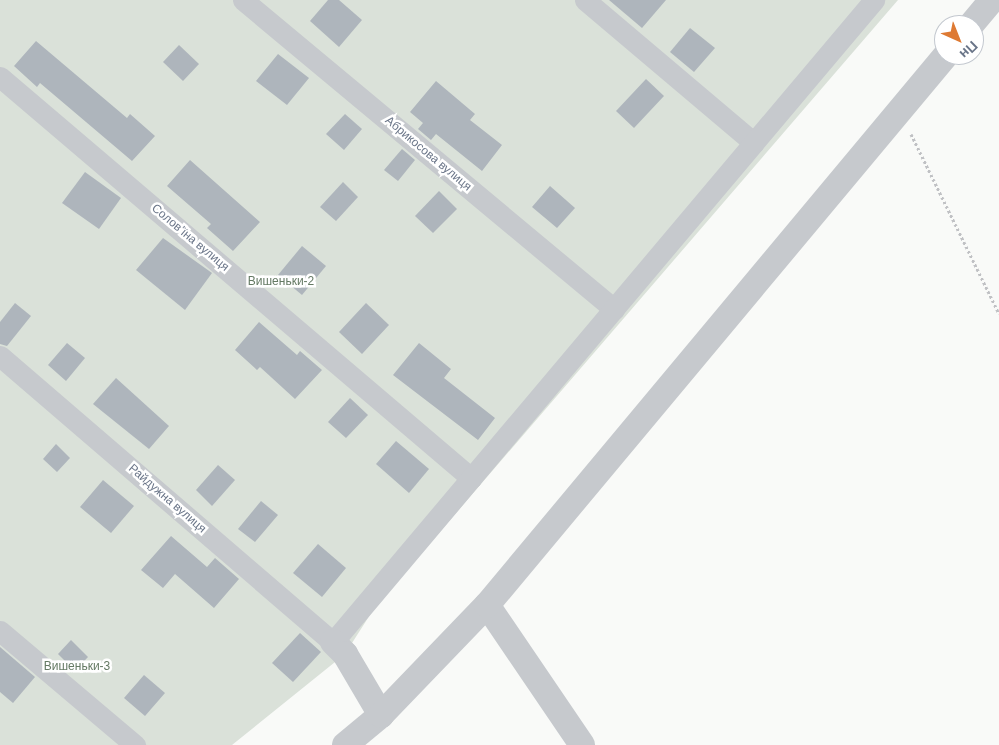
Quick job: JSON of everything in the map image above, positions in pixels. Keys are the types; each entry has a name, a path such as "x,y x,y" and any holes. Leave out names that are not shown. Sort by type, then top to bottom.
{"street":[{"name":"Абрикосова вулиця","path":"243,0 614,308"},
{"path":"585,0 754,143"},
{"path":"381,715 345,654 333,642 874,0"},
{"path":"979,15 992,0"},
{"path":"345,745 381,715 487,605 938,65"},
{"name":"Соловʼїна вулиця","path":"0,76 471,478"},
{"name":"Райдужна вулиця","path":"0,356 333,642"},
{"path":"487,605 582,745"},
{"path":"0,632 135,745"}],"path":[{"path":"899,111 999,314"}],"green space":[{"name":"Вишеньки-2","path":"0,0 898,0 375,607 345,654 232,745 0,745"}],"building":[{"path":"328,0 339,0 362,20 339,47 310,21"},
{"path":"609,0 666,0 642,28"},
{"path":"690,28 715,48 694,72 670,52"},
{"path":"36,41 127,118 130,114 155,136 132,161 40,83 37,87 14,66"},
{"path":"179,45 199,64 183,81 163,62"},
{"path":"278,54 309,78 287,105 256,81"},
{"path":"646,79 664,96 634,128 616,111"},
{"path":"436,81 475,114 470,120 502,145 482,171 436,134 431,140 418,129 423,123 410,112"},
{"path":"345,114 362,129 344,150 326,134"},
{"path":"402,149 415,160 398,181 384,170"},
{"path":"190,160 260,222 233,251 207,228 211,224 167,186"},
{"path":"85,172 121,198 99,229 62,203"},
{"path":"343,182 358,197 336,221 320,207"},
{"path":"550,186 575,208 557,228 532,207"},
{"path":"439,191 457,209 433,233 415,216"},
{"path":"163,238 212,273 185,310 136,270"},
{"path":"302,246 326,266 302,295 278,275"},
{"path":"15,303 31,316 7,346 0,344 0,322"},
{"path":"366,303 389,325 362,354 339,332"},
{"path":"259,322 297,355 300,351 322,370 295,399 260,367 257,370 235,350"},
{"path":"67,343 85,358 66,381 48,365"},
{"path":"419,343 451,369 444,378 495,418 478,440 393,375"},
{"path":"116,378 169,426 149,449 93,404"},
{"path":"350,398 368,415 346,438 328,422"},
{"path":"396,441 429,469 409,493 376,464"},
{"path":"56,444 70,458 57,472 43,459"},
{"path":"218,465 235,480 212,506 196,490"},
{"path":"103,480 134,506 111,533 80,507"},
{"path":"261,501 278,515 255,542 238,529"},
{"path":"171,536 207,567 215,558 239,579 214,608 175,574 163,588 141,570"},
{"path":"318,544 346,568 322,597 293,573"},
{"path":"300,633 321,652 293,682 272,663"},
{"path":"71,640 88,657 75,671 58,654"},
{"path":"0,647 35,677 13,703 0,692"},
{"path":"144,675 165,693 145,716 124,698"}],"park label":[{"name":"Вишеньки-3","path":"77,667"}]}
